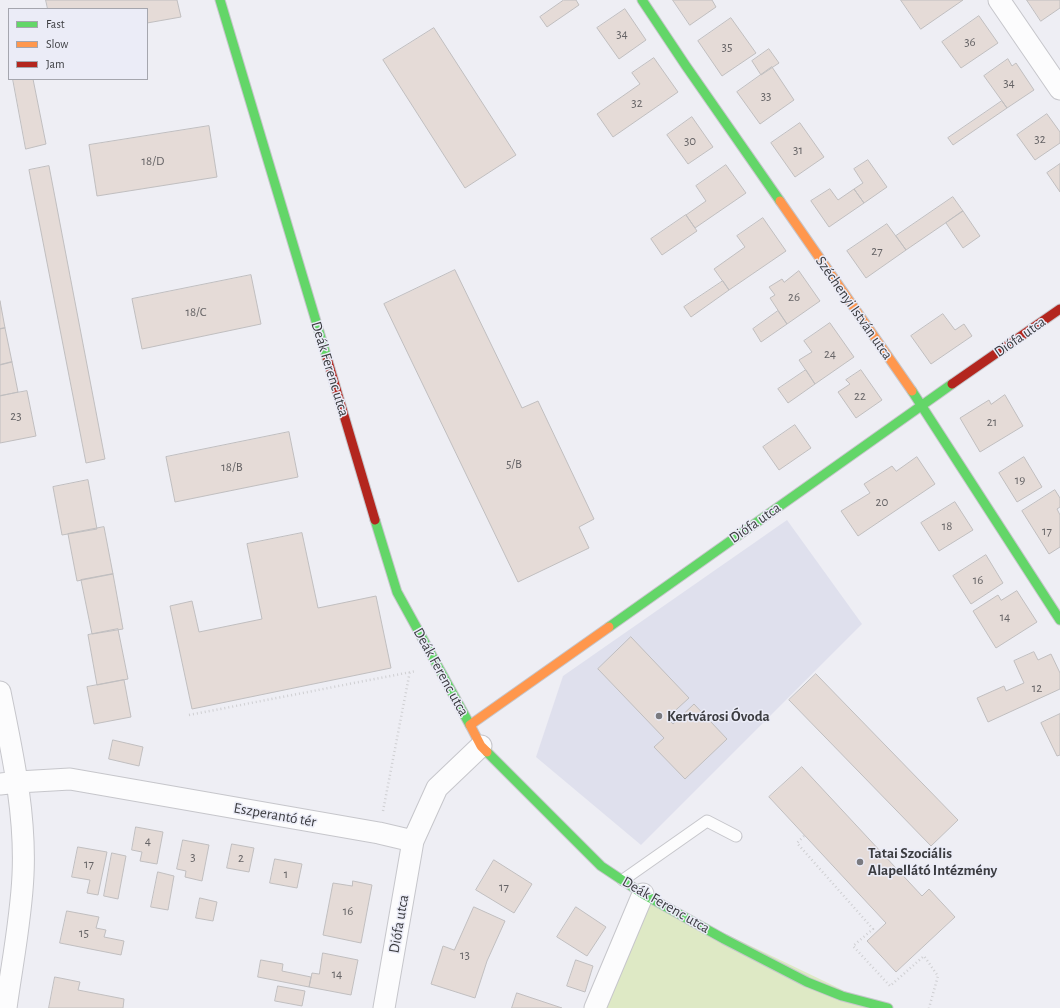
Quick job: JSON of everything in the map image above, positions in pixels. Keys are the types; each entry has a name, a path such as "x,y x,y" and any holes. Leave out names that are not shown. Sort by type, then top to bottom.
{"street":[{"name":"Deák Ferenc utca","path":"220,0 397,592 470,725"},
{"name":"Széchenyi István utca","path":"642,0 686,66 922,405 1060,620"},
{"path":"999,0 1060,89"},
{"name":"Diófa utca","path":"470,725 1060,309"},
{"path":"0,692 9,783 23,831 23,875 19,919 6,1008"},
{"path":"413,840 437,788 481,746 470,725"},
{"name":"Deák Ferenc utca","path":"481,746 601,866 643,894 724,939 807,982 842,996 888,1008"},
{"name":"Eszperantó tér","path":"9,783 70,779 413,840"},
{"name":"Diófa utca","path":"384,1008 413,840"},
{"path":"595,1008 643,894"}],"lane":[{"path":"623,880 707,821 736,836"}],"path":[{"path":"189,715 410,671 438,667"},
{"path":"379,833 410,671"},
{"path":"804,836 797,843 873,929 853,946 890,986 924,956 938,976 929,1008"}],"shaded area":[{"name":"Kertvárosi Óvoda","path":"787,520 862,624 641,845 536,757 563,676"}],"green space":[{"path":"643,894 880,1008 595,1008"}],"building":[{"path":"46,0 177,0 181,17 148,23 148,8 48,8"},
{"path":"564,0 576,0 579,5 547,27 540,17"},
{"path":"673,0 712,0 716,7 690,25"},
{"path":"901,0 963,0 921,29"},
{"path":"1027,0 1060,0 1060,8 1041,21"},
{"path":"625,9 646,40 619,59 597,28"},
{"path":"979,16 998,43 961,68 942,42"},
{"path":"731,18 756,53 722,76 698,41"},
{"path":"434,28 516,155 465,188 383,60"},
{"path":"769,49 779,63 761,75 752,61"},
{"path":"654,58 678,92 613,137 597,114 640,84 632,73"},
{"path":"1008,59 1012,66 1016,63 1034,90 1007,108 984,76"},
{"path":"772,67 794,100 760,124 737,92"},
{"path":"13,80 33,80 46,144 26,149"},
{"path":"1002,101 1007,108 953,145 948,138"},
{"path":"1047,114 1060,132 1060,143 1035,160 1017,135"},
{"path":"692,117 713,147 688,164 667,135"},
{"path":"800,123 824,157 795,177 771,143"},
{"path":"209,126 217,177 97,196 89,145"},
{"path":"868,160 887,187 864,203 854,189 863,183 854,169"},
{"path":"1060,164 1060,192 1047,173"},
{"path":"726,165 746,193 695,228 686,215 706,201 696,186"},
{"path":"49,166 105,459 86,463 29,170"},
{"path":"830,189 838,200 854,189 864,203 829,227 811,201"},
{"path":"953,197 963,211 906,250 896,236"},
{"path":"963,211 980,236 963,248 946,223"},
{"path":"686,215 697,231 662,255 651,239"},
{"path":"763,218 786,251 729,290 714,269 745,247 737,236"},
{"path":"887,224 906,250 866,278 847,251"},
{"path":"455,270 522,408 538,401 594,519 579,527 589,548 518,582 384,304"},
{"path":"799,271 820,301 787,324 770,298 775,295 769,287 782,279 784,282"},
{"path":"251,275 261,324 142,349 132,299"},
{"path":"723,281 729,290 691,317 684,307"},
{"path":"0,301 5,328 0,329"},
{"path":"778,311 787,324 761,342 753,329"},
{"path":"943,314 955,330 964,324 972,336 931,364 911,336"},
{"path":"830,323 854,357 815,384 799,360 812,352 804,341"},
{"path":"5,328 12,362 0,365 0,329"},
{"path":"12,362 18,392 0,396 0,365"},
{"path":"806,370 815,384 788,403 778,389"},
{"path":"861,370 882,400 856,418 838,392 850,384 846,380"},
{"path":"27,391 36,436 0,443 0,396"},
{"path":"1005,395 1023,426 980,452 960,418 989,400 991,404"},
{"path":"795,425 811,448 779,470 763,447"},
{"path":"289,432 298,477 175,502 166,457"},
{"path":"917,457 935,484 858,536 841,511 870,493 864,484 892,466 896,471"},
{"path":"1024,457 1042,487 1017,502 999,473"},
{"path":"88,480 97,529 62,535 53,487"},
{"path":"1055,490 1060,498 1060,507 1057,509 1060,515 1060,547 1049,554 1022,511"},
{"path":"955,502 973,530 939,551 921,523"},
{"path":"104,527 113,574 77,581 68,534"},
{"path":"302,533 318,608 376,596 391,668 192,709 170,606 192,601 199,632 262,619 247,544"},
{"path":"986,555 1003,583 971,604 953,576"},
{"path":"113,574 123,629 92,634 81,580"},
{"path":"1017,591 1037,622 996,648 973,611 998,595 1001,600"},
{"path":"118,629 128,679 97,685 88,635"},
{"path":"631,637 689,698 667,718 673,724 694,704 727,739 685,779 654,747 664,738 598,669"},
{"path":"1034,652 1038,660 1051,654 1060,673 1060,689 988,722 977,698 1004,686 1006,691 1024,683 1014,661"},
{"path":"816,674 958,820 931,846 789,700"},
{"path":"124,680 131,717 94,724 87,687"},
{"path":"1060,714 1060,755 1057,756 1041,723"},
{"path":"113,740 143,747 139,766 109,759"},
{"name":"Tatai Szociális Alapellátó Intézmény","path":"802,767 922,896 929,889 955,917 896,972 867,941 886,923 769,797"},
{"path":"136,827 163,832 157,864 140,861 142,852 132,850"},
{"path":"183,840 209,845 202,881 185,877 186,871 177,869"},
{"path":"232,844 254,848 249,872 227,868"},
{"path":"78,847 107,852 98,895 87,893 90,880 72,877"},
{"path":"112,853 126,856 118,899 104,896"},
{"path":"275,859 302,864 297,888 270,883"},
{"path":"494,860 532,884 514,913 476,890"},
{"path":"158,872 174,876 168,910 151,907"},
{"path":"353,881 372,885 361,943 323,935 333,883 352,886"},
{"path":"200,898 217,902 213,921 196,918"},
{"path":"474,907 505,921 487,961 475,998 431,984 443,946 454,950"},
{"path":"576,907 606,927 587,956 557,937"},
{"path":"67,911 99,917 96,928 106,930 104,937 124,941 121,955 60,943"},
{"path":"323,953 358,960 351,995 309,987 312,973 319,974"},
{"path":"261,960 283,964 282,971 311,977 309,987 258,977"},
{"path":"576,960 593,966 585,992 567,986"},
{"path":"55,977 80,982 78,990 124,999 123,1008 49,1008"},
{"path":"278,986 305,991 302,1006 275,1001"},
{"path":"517,993 562,1008 512,1008"}],"traffic: fast":[{"path":"220,0 327,358"},
{"path":"642,0 780,201"},
{"path":"609,627 952,384"},
{"path":"912,391 1060,620"},
{"path":"375,520 397,592 470,725"},
{"path":"487,752 601,866 643,894 724,939 807,982 842,996 888,1008"}],"traffic: slow":[{"path":"780,201 912,391"},
{"path":"487,752 481,746 470,725 609,627"}],"traffic: jam":[{"path":"952,384 1060,309"},
{"path":"327,358 375,520"}],"place":[{"name":"Kertvárosi Óvoda","path":"659,716"},
{"name":"Tatai Szociális Alapellátó Intézmény","path":"860,862"}]}
